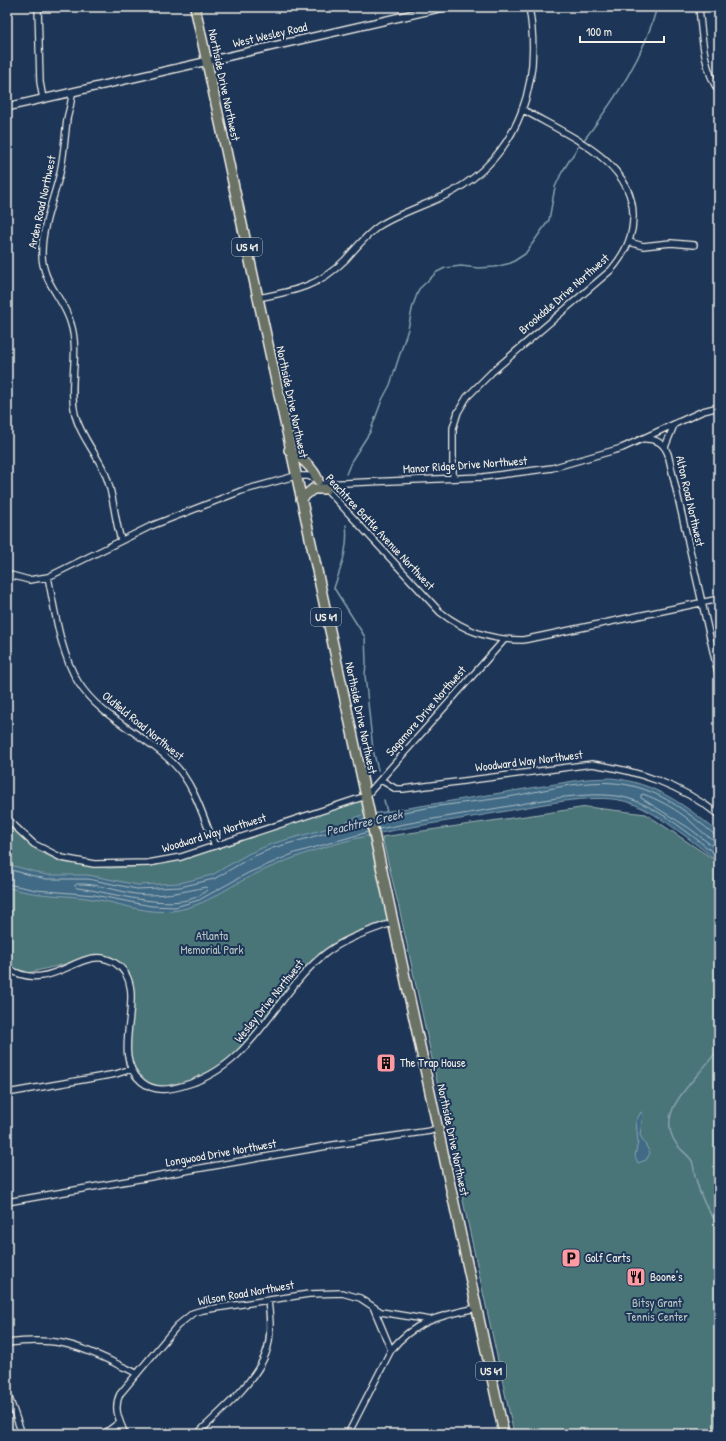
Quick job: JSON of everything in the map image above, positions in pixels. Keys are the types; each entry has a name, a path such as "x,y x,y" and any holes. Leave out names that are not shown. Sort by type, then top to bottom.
{"main road":[{"name":"Northside Drive Northwest","path":"195,7 295,476 394,922 504,1434"},
{"path":"290,450 316,473 322,484 301,499"}],"street":[{"path":"38,7 40,82 43,99"},
{"name":"West Wesley Road","path":"7,107 206,60 444,7"},
{"path":"258,298 299,290 317,282 334,270 368,235 379,226 444,196 468,181 502,148 522,109 530,86 534,54 533,26 529,7"},
{"path":"699,7 706,60 719,92"},
{"name":"Arden Road Northwest","path":"72,92 72,100 67,120 64,158 43,243 42,259 49,284 72,325 74,344 72,386 74,413 80,428 97,456 105,474 121,540"},
{"name":"Brookdale Drive Northwest","path":"453,478 454,428 458,412 467,397 492,372 611,270 622,257 629,242 633,224 633,206 627,188 618,172 593,150 522,109"},
{"path":"629,242 643,246 671,243 694,245"},
{"name":"Manor Ridge Drive Northwest","path":"322,484 505,475 552,468 599,456 645,439 703,411 719,407"},
{"name":"Alton Road Northwest","path":"665,447 674,426"},
{"name":"Alton Road Northwest","path":"645,439 660,442 665,447 668,454 719,677"},
{"name":"Peachtree Battle Avenue Northwest","path":"7,574 29,580 48,577 121,540 180,514 234,493 295,476 308,476 322,484 440,612 467,630 483,636 504,640 523,640 719,599"},
{"name":"Oldfield Road Northwest","path":"48,577 66,654 79,682 102,709 163,754 179,770 194,794 215,846"},
{"name":"Sagamore Drive Northwest","path":"366,796 504,640"},
{"name":"Woodward Way Northwest","path":"381,780 396,790 592,764 623,769 660,780 695,798 719,815"},
{"name":"Woodward Way Northwest","path":"7,819 26,838 42,849 62,858 81,863 153,862 181,857 366,796"},
{"name":"Wesley Drive Northwest","path":"131,1069 143,1083 162,1090 187,1085 212,1074 231,1061 248,1046 302,976 323,956 354,937 394,922"},
{"path":"7,968 16,973 35,977 52,975 93,958 107,959 119,966 127,975 131,988 127,1054 131,1069 116,1074 7,1093"},
{"name":"Longwood Drive Northwest","path":"7,1202 332,1145 430,1132 438,1128"},
{"name":"Wilson Road Northwest","path":"125,1434 117,1409 118,1399 136,1374 177,1326 193,1314 203,1310 309,1294 342,1293 360,1298 374,1309 386,1314 430,1320"},
{"path":"197,1434 233,1399 260,1364 266,1352 269,1341 268,1301"},
{"path":"348,1434 391,1350 408,1332 430,1320 477,1308"},
{"path":"374,1309 391,1350"},
{"path":"7,1343 34,1341 66,1343 92,1351 136,1374"},
{"path":"7,1392 22,1434"},
{"path":"104,1434 120,1422"}],"green space":[{"name":"Atlanta Memorial Park","path":"368,794 373,843 388,921 351,936 318,958 229,1062 197,1085 149,1089 130,1070 132,983 120,963 95,954 70,963 28,973 12,970 7,963 7,822 37,850 61,862 109,868 152,866 214,850"},
{"name":"Bitsy Grant Tennis Center","path":"587,807 646,814 719,863 719,1434 514,1434 399,908 382,837"}],"water":[{"name":"Peachtree Creek","path":"611,778 642,784 656,790 682,805 707,823 719,833 719,862 673,827 648,811 624,801 596,798 563,801 394,830 342,842 277,864 201,903 178,910 146,910 93,899 39,894 7,887 7,864 46,875 88,875 138,885 180,883 212,875 248,854 271,844 343,824 359,816 586,779"},
{"path":"641,1112 643,1115 640,1135 650,1153 646,1160 638,1163 635,1156 638,1142 636,1121"}],"waterway":[{"path":"584,140 607,109 627,77 644,43 657,7"},
{"path":"346,474 352,460 370,432 382,400 390,385 419,289 437,272 445,268 461,266 478,268 495,267 511,263 525,254 549,220 555,187 562,172 578,147"},
{"path":"346,525 347,533 345,550 342,565 334,588 365,637 365,675 373,750 378,770"},
{"name":"Peachtree Creek","path":"384,800 387,812"},
{"path":"719,1047 676,1103 671,1115 670,1127 674,1140 692,1161 695,1177 702,1198 719,1225"}],"place":[{"name":"The Trap House","path":"386,1063"},
{"name":"Golf Carts","path":"571,1258"},
{"name":"Boone's","path":"636,1277"}]}
